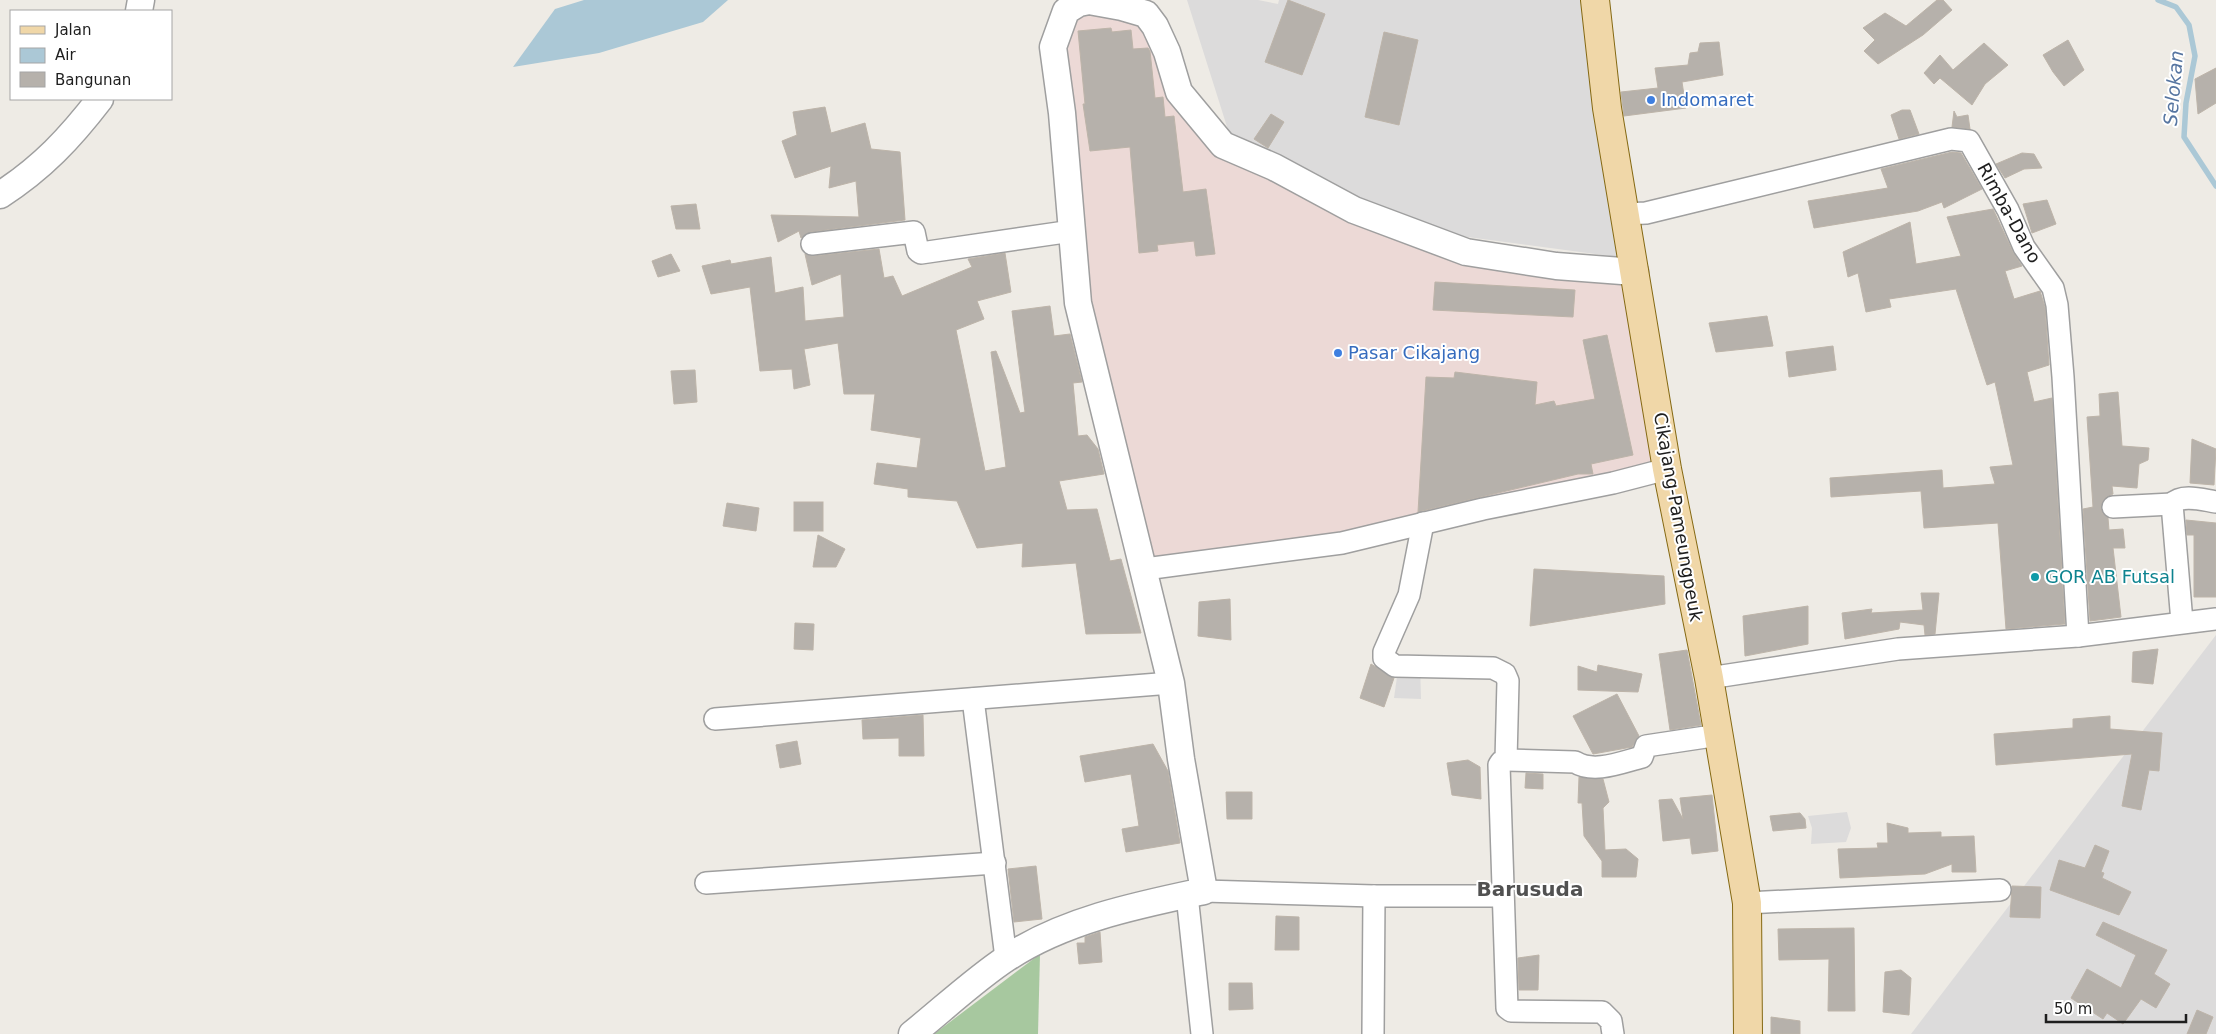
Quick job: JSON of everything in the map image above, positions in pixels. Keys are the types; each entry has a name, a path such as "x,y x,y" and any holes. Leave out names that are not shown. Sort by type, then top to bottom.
{"main road":[{"name":"Cikajang-Pameungpeuk","path":"1595,0 1607,108 1667,468 1709,678 1746,903 1748,1034"}],"street":[{"path":"1155,26 1161,0"},
{"path":"1202,1034 1196,893 1171,684 1145,569 1078,303 1062,113 1053,47 1066,11 1076,1 1122,7 1146,14 1155,26 1167,52 1179,92 1223,144 1274,166 1354,210 1466,252 1556,266 1609,272 1635,272"},
{"path":"0,195 52,156 77,129 99,100"},
{"name":"Rimba-Dano","path":"1625,214 1646,213 1951,139 1969,141 2008,210 2024,247 2053,288 2057,305 2078,636"},
{"path":"812,244 914,232 918,250 921,253 1072,232"},
{"path":"1145,569 1342,543 1667,468"},
{"path":"2113,507 2172,504 2179,499 2188,498 2216,502"},
{"path":"2172,504 2182,622"},
{"path":"1423,523 1409,595 1384,652 1384,658 1394,666 1493,668 1505,674 1508,681 1506,760"},
{"path":"1709,678 1898,649 2078,636 2216,619"},
{"path":"715,719 1171,684"},
{"path":"973,699 1006,958"},
{"path":"1613,1034 1609,1017 1602,1012 1511,1011 1507,1008 1502,896 1500,762 1506,760 1575,762 1582,766 1612,765 1642,757 1646,746 1719,735"},
{"path":"706,883 995,863"},
{"path":"1746,903 2000,890"},
{"path":"912,1034 1006,958 1044,938 1088,920 1196,893 1502,896"},
{"path":"1373,1034 1374,896"}],"shaded area":[{"path":"1187,0 1258,0 1278,4 1279,0 1593,0 1633,259 1460,236 1234,149"},
{"name":"Pasar Cikajang","path":"1066,11 1146,14 1223,145 1466,252 1635,272 1667,469 1613,483 1145,569 1078,303 1062,113"},
{"path":"2216,635 2216,1034 1911,1034"},
{"path":"1399,663 1420,663 1421,699 1394,698"},
{"path":"1847,812 1851,828 1846,842 1811,844 1812,828 1808,816"}],"green space":[{"path":"1040,954 1038,1034 934,1034"}],"water":[{"path":"584,0 728,0 703,22 599,53 513,67 555,9"}],"building":[{"path":"1288,0 1325,14 1302,75 1265,62"},
{"path":"1937,0 1943,0 1952,10 1923,35 1878,64 1864,51 1875,40 1863,28 1885,13 1906,26"},
{"path":"1111,28 1112,32 1131,30 1133,49 1148,48 1150,51 1155,98 1163,97 1165,117 1174,116 1183,192 1206,189 1215,254 1196,256 1194,241 1157,245 1158,251 1139,253 1130,147 1090,151 1083,104 1085,104 1078,31"},
{"path":"1384,32 1418,40 1399,125 1365,117"},
{"path":"2068,40 2084,70 2064,86 2043,55"},
{"path":"1719,42 1723,75 1682,82 1686,108 1624,116 1621,92 1658,88 1655,68 1688,65 1690,53 1698,52 1700,43"},
{"path":"1984,43 2008,65 1985,84 1972,105 1940,78 1934,84 1924,73 1940,55 1953,70"},
{"path":"2216,68 2216,103 2198,114 2195,79"},
{"path":"825,107 831,133 865,123 871,149 900,152 905,220 811,232 801,238 799,231 778,242 771,215 859,217 856,181 829,188 831,166 795,178 782,141 797,135 793,112"},
{"path":"1902,110 1910,110 1919,134 1899,139 1891,115"},
{"path":"1954,111 1957,117 1968,115 1970,129 1952,127"},
{"path":"1271,114 1284,122 1268,148 1254,139"},
{"path":"1952,152 1961,153 1982,189 1944,208 1942,202 1918,211 1814,228 1808,201 1888,188 1881,169"},
{"path":"2022,153 2034,154 2042,168 2024,169 2005,178 1996,164"},
{"path":"2047,200 2056,224 2032,233 2023,204"},
{"path":"696,204 700,229 676,229 671,206"},
{"path":"1993,209 2013,252 2022,266 2005,271 2014,299 2040,291 2045,307 2049,365 2027,372 2034,402 2052,398 2065,624 2006,629 1998,523 1924,528 1921,491 1831,497 1830,478 1942,470 1943,488 1995,484 1990,467 2013,465 1995,382 1987,385 1956,289 1889,299 1891,307 1866,312 1858,273 1848,277 1843,252 1910,222 1916,264 1961,256 1947,217"},
{"path":"879,249 884,278 893,276 902,296 972,267 968,259 1005,253 1011,292 977,301 984,319 956,330 985,471 1006,467 991,352 996,351 1020,413 1025,412 1012,311 1050,306 1054,336 1070,334 1082,382 1073,383 1078,436 1087,435 1098,449 1104,474 1059,481 1067,510 1097,509 1110,561 1121,559 1141,633 1086,634 1076,563 1022,567 1023,543 977,548 957,501 908,497 908,489 874,484 877,463 917,468 921,438 871,430 875,394 844,394 838,343 804,349 810,385 794,389 792,369 760,371 750,287 711,294 702,266 730,260 731,264 771,257 775,293 803,287 805,321 844,317 841,274 812,285 805,254 813,256"},
{"path":"671,254 680,271 658,277 652,261"},
{"path":"1435,282 1575,290 1573,317 1433,310"},
{"path":"1767,316 1773,346 1716,352 1709,323"},
{"path":"1607,335 1633,455 1591,464 1593,474 1578,474 1418,512 1426,377 1454,378 1455,372 1537,382 1535,405 1554,401 1556,406 1595,399 1583,340"},
{"path":"1833,346 1836,370 1789,377 1786,352"},
{"path":"695,370 697,402 674,404 671,371"},
{"path":"2118,392 2122,446 2149,448 2148,460 2139,464 2137,488 2112,486 2113,494 2106,497 2102,502 2101,508 2103,514 2108,518 2109,530 2123,529 2125,548 2113,548 2121,617 2090,621 2083,509 2093,507 2087,417 2100,416 2099,394"},
{"path":"2192,439 2216,449 2214,485 2190,483"},
{"path":"794,502 823,502 823,531 794,531"},
{"path":"727,503 759,508 756,531 723,526"},
{"path":"2186,520 2216,523 2216,597 2194,597 2194,535 2187,535"},
{"path":"818,535 845,549 836,567 813,567"},
{"path":"1534,569 1664,576 1665,604 1530,626"},
{"path":"1921,593 1939,593 1935,634 1925,635 1924,625 1900,622 1899,629 1845,639 1842,613 1872,609 1871,613 1923,610"},
{"path":"1230,599 1231,640 1198,636 1199,602"},
{"path":"1808,606 1808,644 1745,656 1743,616"},
{"path":"795,623 814,624 813,650 794,649"},
{"path":"2158,649 2153,684 2132,682 2133,652"},
{"path":"1687,650 1701,725 1670,730 1659,654"},
{"path":"1371,664 1394,678 1384,707 1360,698"},
{"path":"1598,665 1642,674 1638,692 1578,690 1578,666 1597,672"},
{"path":"1617,694 1639,736 1632,747 1593,754 1573,716"},
{"path":"923,715 924,756 899,756 899,738 863,739 862,720"},
{"path":"2110,716 2110,729 2162,733 2159,771 2149,770 2141,810 2122,806 2132,754 1996,765 1994,734 2073,728 2073,719"},
{"path":"797,741 801,764 780,768 776,745"},
{"path":"1153,744 1168,771 1180,843 1126,852 1122,829 1139,826 1131,774 1085,782 1080,756"},
{"path":"1468,760 1480,767 1481,799 1452,795 1447,763"},
{"path":"1526,773 1543,774 1543,789 1525,788"},
{"path":"1579,777 1603,779 1609,802 1603,808 1605,850 1626,849 1638,859 1636,877 1602,877 1602,861 1584,836 1582,803 1578,803"},
{"path":"1226,792 1252,792 1252,819 1227,819"},
{"path":"1712,795 1718,851 1692,854 1690,838 1663,841 1659,800 1672,799 1683,819 1680,798"},
{"path":"1800,813 1805,819 1806,828 1773,831 1770,816"},
{"path":"1887,823 1908,828 1908,833 1941,832 1941,837 1974,836 1976,872 1952,872 1952,864 1925,874 1840,878 1838,849 1878,848 1877,843 1888,843"},
{"path":"2095,845 2109,851 2101,872 2104,873 2102,878 2131,892 2119,915 2050,890 2059,860 2085,868"},
{"path":"1036,866 1042,919 1014,922 1008,869"},
{"path":"2012,886 2041,887 2040,918 2010,917"},
{"path":"1276,916 1299,917 1299,950 1275,950"},
{"path":"2103,922 2167,950 2154,974 2170,984 2156,1008 2141,999 2123,1024 2107,1013 2103,1019 2071,998 2087,969 2121,988 2136,955 2096,935"},
{"path":"1854,928 1855,1011 1828,1011 1829,959 1779,960 1778,929"},
{"path":"1100,932 1102,962 1079,964 1077,943 1085,943 1085,937"},
{"path":"1539,955 1538,990 1519,990 1518,958"},
{"path":"1901,970 1911,978 1909,1015 1883,1012 1885,972"},
{"path":"1229,983 1252,983 1253,1009 1229,1010"},
{"path":"2197,1010 2213,1017 2206,1034 2187,1034"},
{"path":"1771,1017 1800,1021 1800,1034 1771,1034"}],"waterway":[{"name":"Selokan","path":"2158,0 2176,7 2189,25 2195,56 2186,103 2184,137 2216,186"}],"place":[{"name":"Indomaret","path":"1651,100"},
{"name":"Pasar Cikajang","path":"1338,353"},
{"name":"GOR AB Futsal","path":"2035,577"}],"district":[{"name":"Barusuda","path":"1530,889"}]}
